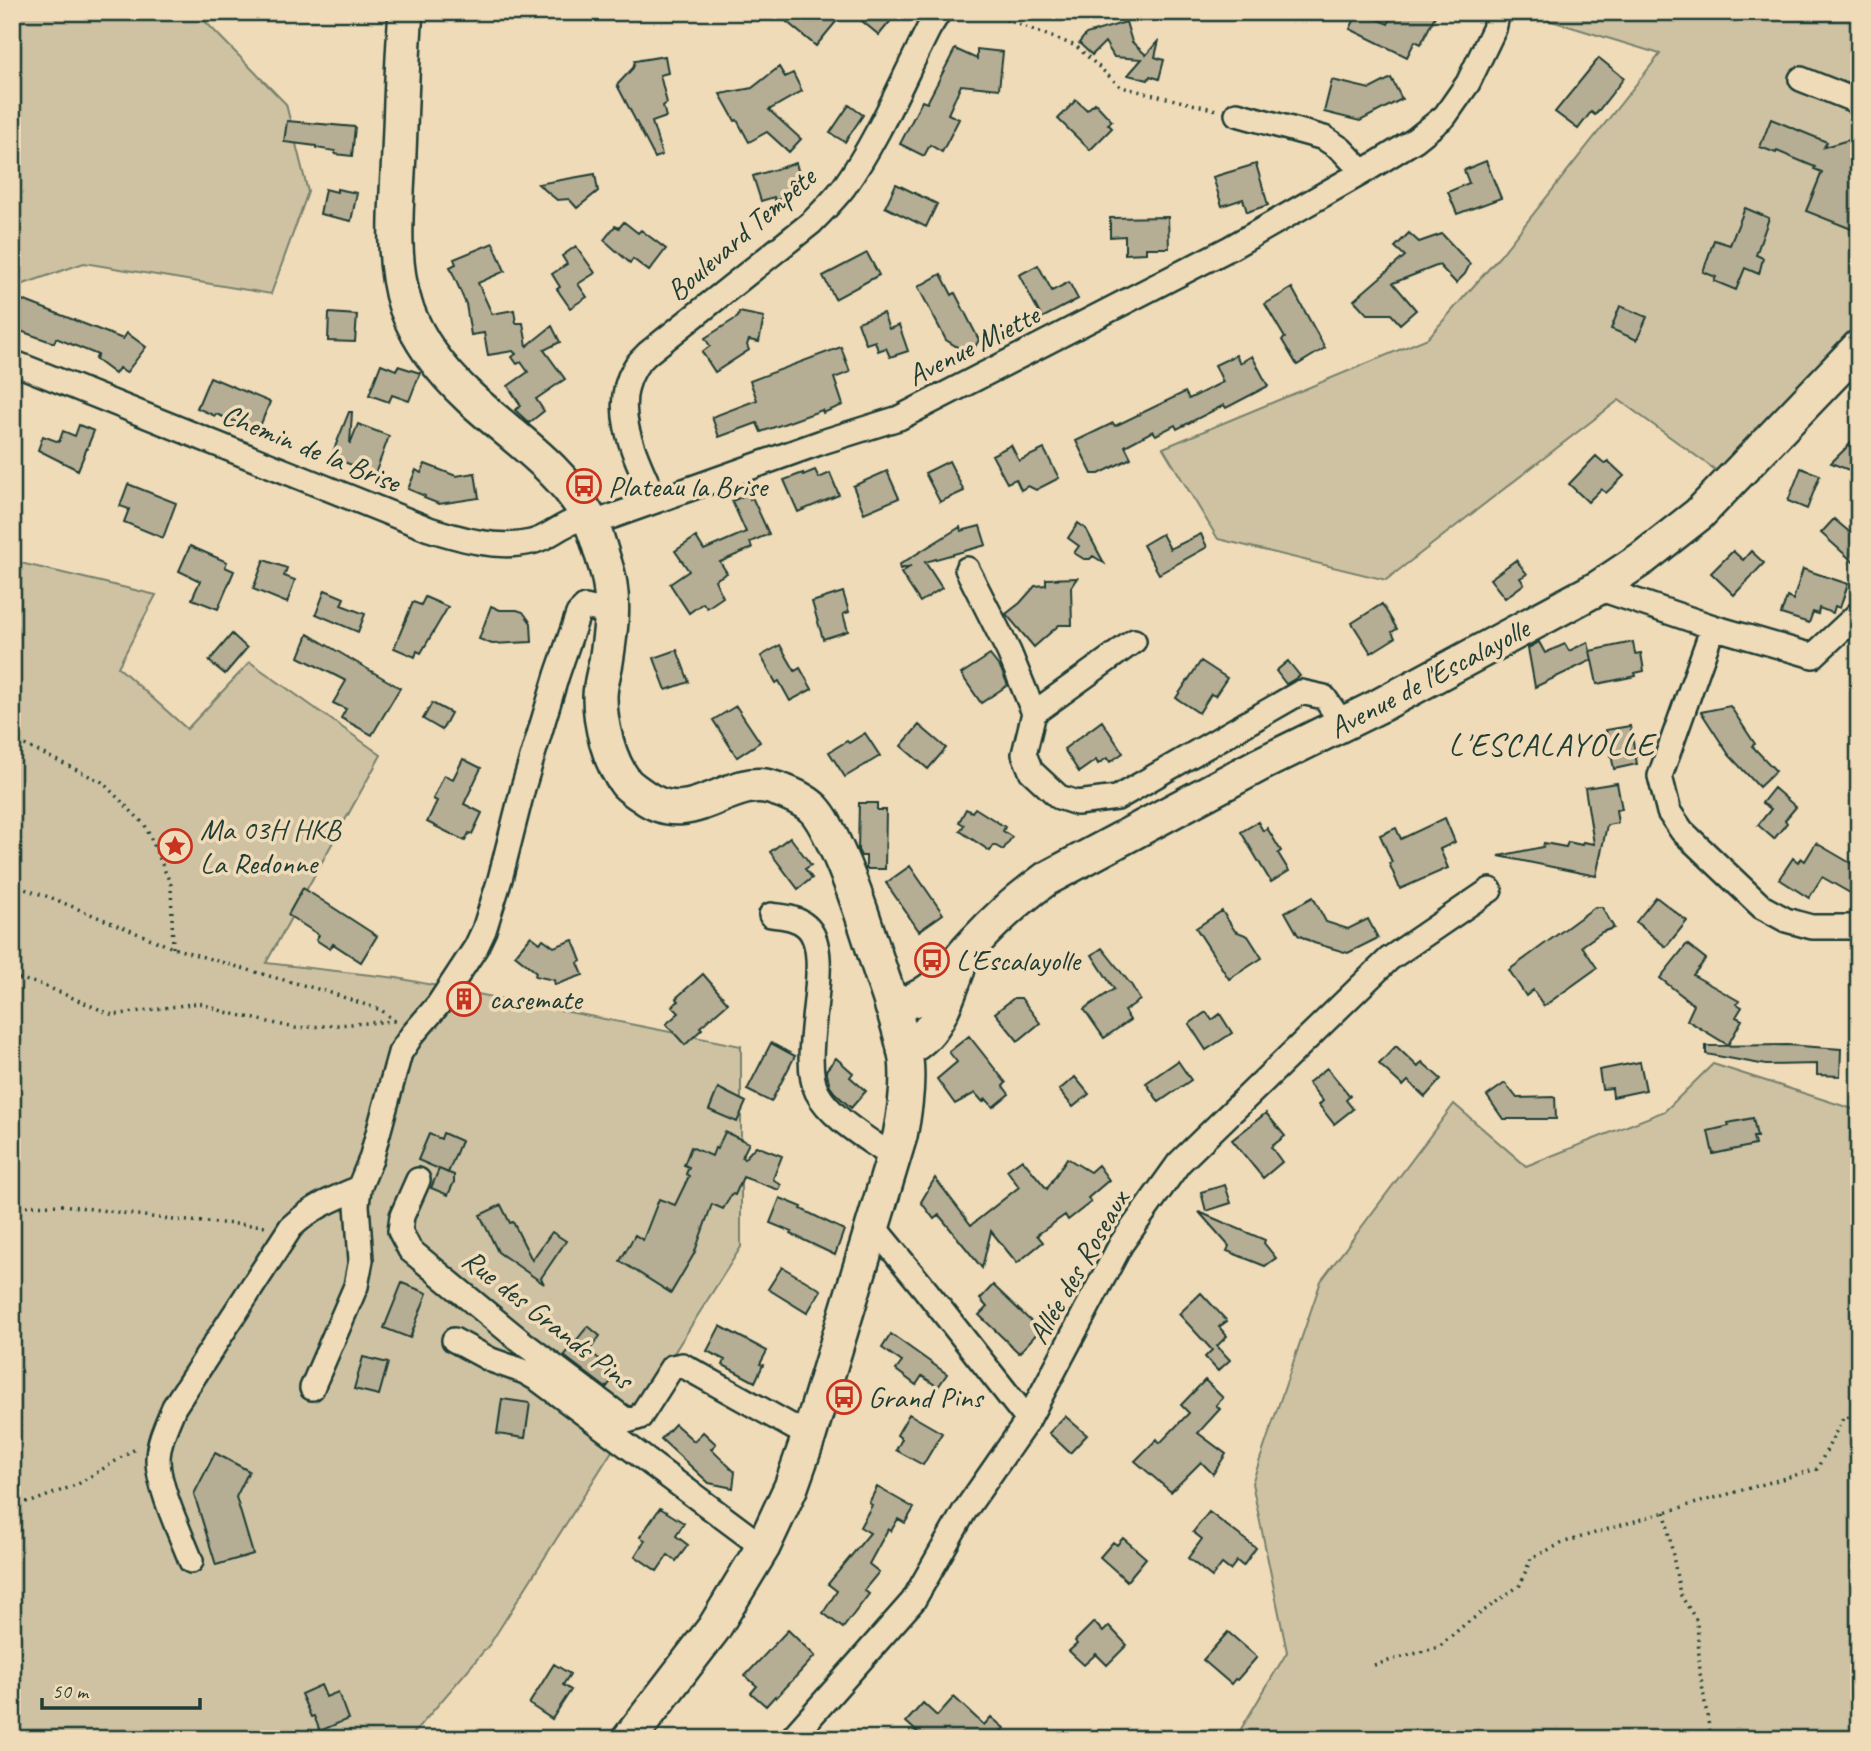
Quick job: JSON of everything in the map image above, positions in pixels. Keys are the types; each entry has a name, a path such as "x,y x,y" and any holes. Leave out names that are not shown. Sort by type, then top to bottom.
{"street":[{"path":"406,12 397,244 406,307 437,363 472,400 560,477 590,521 607,570 612,613 600,695 610,755 628,785 652,803 674,808 698,805 740,789 766,786 812,806 827,827 844,865 904,1050 907,1075 905,1115 894,1158 791,1487 763,1547 713,1628 629,1739"},
{"name":"Boulevard Tempête","path":"655,500 626,426 626,386 635,367 648,353 811,223 843,188 864,156 939,12"},
{"name":"Avenue Miette","path":"590,521 602,520 822,442 899,418 1230,248 1363,172 1415,140 1445,116 1468,83 1494,29 1498,12"},
{"path":"1801,79 1859,103"},
{"path":"1237,114 1324,138 1341,149 1363,172"},
{"name":"Avenue de l'Escalayolle","path":"892,1007 916,1000 937,985 1014,903 1046,879 1259,765 1377,708 1598,588 1643,558 1699,514 1859,347"},
{"name":"Chemin de la Brise","path":"12,362 446,535 485,543 513,545 546,537 575,521 590,521"},
{"path":"967,569 1009,652 1034,713 1024,754 1031,771 1059,797 1077,803 1116,798 1301,692 1324,697 1343,724"},
{"path":"1598,588 1812,656 1859,614"},
{"path":"312,1388 356,1286 361,1261 357,1205 359,1188 371,1159 400,1053 403,1028 438,1005 484,930 523,788 578,614 586,607 612,613"},
{"path":"1713,626 1660,776 1669,812 1682,831 1762,906 1786,920 1812,928 1859,927"},
{"path":"1034,713 1134,641"},
{"name":"Allée des Roseaux","path":"791,1739 913,1601 964,1512 1028,1420 1121,1244 1179,1163 1389,959 1490,890"},
{"path":"771,915 798,920 808,927 816,940 818,961 811,1069 817,1091 839,1118 894,1158"},
{"name":"Avenue de l'Escalayolle","path":"904,1050 916,1045 940,1016 962,957"},
{"name":"Rue des Grands Pins","path":"418,1180 402,1216 400,1231 410,1250 523,1343 627,1420 640,1417 672,1367 682,1365 808,1436"},
{"path":"191,1561 161,1484 158,1460 174,1407 291,1227 306,1213 323,1203 359,1188"},
{"path":"873,1226 1028,1420"},
{"path":"454,1339 491,1360 526,1372 539,1380 763,1547"}],"path":[{"path":"986,12 1076,46 1121,87 1237,114"},
{"path":"12,739 102,782 145,825 171,885 173,948"},
{"path":"12,885 49,897 173,948 382,1010 403,1028"},
{"path":"12,978 40,984 113,1015 199,1003 225,1012 295,1028 403,1028"},
{"path":"12,1206 63,1205 174,1220 291,1227"},
{"path":"1374,1665 1439,1647 1464,1625 1520,1585 1531,1558 1565,1542 1816,1469 1843,1418 1859,1416"},
{"path":"12,1501 32,1502 78,1484 165,1430"},
{"path":"1665,1512 1679,1594 1696,1620 1700,1673 1711,1739"}],"shaded area":[{"path":"12,12 196,12 286,104 308,192 271,294 84,263 12,288"},
{"path":"1522,12 1859,12 1859,346 1721,474 1619,400 1386,580 1218,539 1163,448 1428,338 1500,256 1660,54"},
{"path":"12,561 156,595 118,667 187,729 250,662 381,755 266,963 397,978 741,1046 741,1247 490,1644 409,1739 12,1739"},
{"path":"1713,1064 1859,1111 1859,1739 1235,1739 1287,1652 1252,1483 1321,1281 1454,1104 1526,1166 1665,1111"}],"building":[{"path":"775,12 844,12 816,46"},
{"path":"851,12 898,12 879,35"},
{"path":"1358,12 1388,24 1394,12 1437,12 1421,44 1415,41 1407,57 1350,29"},
{"path":"1126,22 1132,42 1146,55 1159,40 1155,57 1164,60 1159,79 1150,76 1148,80 1128,75 1142,59 1114,57 1105,42 1092,55 1079,43 1086,34"},
{"path":"955,49 977,59 977,49 1003,52 999,89 961,85 948,114 959,119 942,152 930,145 924,156 900,144 922,101 927,103"},
{"path":"665,56 668,73 660,75 667,103 663,106 666,117 652,122 662,155 655,158 617,85 633,68 635,61"},
{"path":"1599,58 1624,78 1595,115 1591,112 1578,129 1555,112"},
{"path":"779,67 785,77 793,73 802,91 769,110 801,139 789,152 767,132 749,142 720,94 752,88"},
{"path":"1391,78 1402,99 1360,121 1324,112 1332,80 1370,89"},
{"path":"1076,100 1087,110 1095,103 1112,121 1108,124 1112,128 1090,150 1058,119"},
{"path":"849,105 863,115 845,142 830,133"},
{"path":"1771,119 1827,142 1824,147 1859,137 1859,232 1806,211 1822,172 1777,151 1776,153 1760,147"},
{"path":"287,121 355,127 352,156 335,154 335,151 316,146 284,142"},
{"path":"1486,161 1501,198 1457,214 1448,192 1469,183 1464,170"},
{"path":"796,163 801,181 776,202 774,197 761,201 753,176"},
{"path":"1256,164 1268,205 1247,212 1243,199 1222,206 1213,177"},
{"path":"595,174 598,191 577,208 569,199 557,200 538,184"},
{"path":"896,184 937,204 926,227 885,207"},
{"path":"325,189 357,193 351,221 320,214"},
{"path":"1745,208 1769,218 1756,255 1763,258 1759,274 1745,268 1736,290 1714,281 1716,277 1703,272 1714,240 1730,245"},
{"path":"1168,217 1169,248 1146,248 1146,253 1125,254 1125,236 1110,237 1110,218"},
{"path":"624,222 638,233 641,230 666,249 649,271 633,259 630,263 604,240 615,226 619,228"},
{"path":"1409,233 1419,242 1442,234 1470,264 1456,283 1439,265 1393,283 1416,310 1400,324 1391,314 1367,314 1354,300 1405,256 1395,247"},
{"path":"493,243 505,271 478,283 492,314 514,310 516,323 523,323 527,346 552,326 560,342 544,350 565,379 536,399 544,411 529,423 515,410 521,406 508,386 528,372 521,362 517,364 512,357 516,354 513,351 488,355 484,333 471,335 466,304 450,267 456,264 454,259"},
{"path":"576,246 595,273 578,284 587,297 570,308 557,289 560,287 552,274 567,264 562,256"},
{"path":"867,253 879,275 835,299 823,276"},
{"path":"1038,265 1052,291 1069,282 1078,299 1042,318 1019,275"},
{"path":"941,274 952,295 955,293 979,340 970,355 946,340 918,287"},
{"path":"1292,288 1325,348 1297,365 1265,304"},
{"path":"12,296 123,339 127,333 146,347 126,373 119,368 115,374 95,359 98,355 56,338 54,343 12,328"},
{"path":"1620,306 1647,317 1637,340 1611,329"},
{"path":"739,312 764,317 759,342 749,340 749,350 715,372 702,352 710,346 705,338 738,317"},
{"path":"329,313 357,315 355,342 328,341"},
{"path":"883,313 889,329 899,325 908,351 890,357 886,348 878,351 875,341 866,344 858,322"},
{"path":"841,347 850,372 834,378 843,405 761,432 757,423 719,437 712,417 757,400 750,381"},
{"path":"1236,355 1240,363 1252,356 1268,386 1177,429 1175,425 1156,435 1153,431 1125,446 1131,458 1099,474 1092,474 1076,441 1113,423 1115,426 1185,392 1189,399 1223,382 1215,365"},
{"path":"381,364 396,370 398,366 420,373 409,401 392,395 389,402 369,395"},
{"path":"210,377 270,402 258,431 197,408"},
{"path":"349,412 352,412 350,444 358,424 389,436 375,474 331,457"},
{"path":"79,425 94,431 78,470 38,450 43,436 59,442 63,431 75,436"},
{"path":"1859,435 1859,474 1831,463"},
{"path":"1011,445 1019,461 1044,449 1059,478 1036,490 1028,486 1021,490 1016,479 1007,483 992,455"},
{"path":"1596,456 1605,464 1608,461 1624,476 1606,493 1601,489 1588,502 1569,484"},
{"path":"949,461 964,491 940,502 925,473"},
{"path":"425,464 456,476 475,473 479,498 439,504 408,489 416,470 421,473"},
{"path":"1801,468 1820,475 1807,509 1788,501"},
{"path":"815,470 819,478 830,473 839,495 798,512 784,480"},
{"path":"887,471 899,498 864,513 853,486"},
{"path":"128,484 176,503 163,538 124,522 129,509 120,506"},
{"path":"748,494 750,499 752,497 769,534 750,542 752,548 720,562 727,573 715,580 723,597 707,608 703,603 689,613 670,584 689,571 675,551 696,537 704,550 746,532 732,501"},
{"path":"1834,519 1859,540 1859,567 1821,533"},
{"path":"1078,523 1086,529 1104,563 1093,556 1084,559 1074,553 1079,546 1068,538"},
{"path":"980,526 986,545 925,562 942,588 920,602 901,573 911,566 900,569 899,565 960,527 961,531"},
{"path":"1162,534 1170,549 1201,534 1207,547 1159,574 1143,545"},
{"path":"190,546 227,562 225,567 234,571 218,609 192,599 200,581 179,571"},
{"path":"1733,551 1743,560 1751,551 1764,563 1734,595 1711,573"},
{"path":"264,560 287,568 284,576 295,580 287,603 253,589"},
{"path":"1516,560 1527,574 1520,578 1524,584 1505,598 1490,579"},
{"path":"1803,569 1848,584 1840,608 1835,606 1833,613 1819,608 1818,614 1813,612 1809,623 1781,614 1787,597 1793,600"},
{"path":"1077,578 1071,587 1072,625 1059,625 1034,647 1006,614 1035,586 1046,585 1046,579"},
{"path":"325,590 344,598 341,605 365,614 358,632 316,614"},
{"path":"843,592 849,612 843,614 848,631 823,639 812,602"},
{"path":"425,597 448,607 421,653 417,651 415,657 394,648 413,602 421,605"},
{"path":"1382,604 1397,629 1392,632 1395,638 1371,653 1352,623"},
{"path":"491,606 500,610 523,612 531,623 532,642 492,644 479,639"},
{"path":"232,634 247,648 225,674 209,661"},
{"path":"308,634 400,688 372,735 341,718 346,709 333,703 346,681 299,657"},
{"path":"1539,642 1545,653 1565,644 1569,651 1588,642 1592,660 1535,687 1528,648"},
{"path":"1633,642 1635,654 1641,653 1644,671 1635,673 1636,676 1597,684 1590,651"},
{"path":"780,645 795,671 800,668 812,689 790,701 761,656"},
{"path":"677,650 689,682 666,690 654,658"},
{"path":"990,655 1001,669 1008,685 981,703 961,674"},
{"path":"1201,661 1227,678 1215,696 1211,694 1199,713 1176,698"},
{"path":"1288,661 1300,676 1286,684 1276,671"},
{"path":"432,703 451,713 442,730 423,719"},
{"path":"736,706 760,742 737,757 713,720"},
{"path":"1730,706 1755,744 1752,746 1776,771 1759,787 1729,755 1701,712"},
{"path":"1102,721 1123,753 1110,762 1107,758 1098,764 1096,760 1079,772 1064,749"},
{"path":"919,725 946,748 928,769 901,746"},
{"path":"1630,726 1637,764 1614,769 1606,730"},
{"path":"865,733 880,756 845,777 829,752"},
{"path":"463,759 481,768 464,804 482,813 472,834 469,833 465,841 427,822 437,801 433,799 444,775 453,779"},
{"path":"1617,783 1622,809 1616,810 1618,823 1607,825 1596,876 1499,856 1543,847 1544,843 1566,847 1568,842 1594,844 1585,788"},
{"path":"1774,788 1796,807 1774,839 1758,825 1771,809 1762,803"},
{"path":"859,803 877,803 877,810 886,810 885,869 866,869 866,856 861,856 858,850"},
{"path":"975,808 1005,827 1003,831 1012,837 1003,850 994,845 990,851 960,831 964,825 959,822 966,809 972,812"},
{"path":"1445,818 1455,842 1440,849 1448,868 1400,889 1380,835 1396,828 1401,839"},
{"path":"1258,822 1263,831 1267,828 1289,871 1271,882 1241,832"},
{"path":"790,837 811,865 805,869 812,878 798,889 770,852"},
{"path":"1816,843 1859,868 1859,898 1822,877 1809,898 1779,879 1793,858 1798,862 1801,858 1805,861"},
{"path":"910,866 943,914 919,931 886,883"},
{"path":"303,888 377,936 361,962 333,944 330,949 316,940 319,935 288,915"},
{"path":"1313,897 1326,922 1348,929 1368,919 1378,938 1348,953 1314,943 1298,935 1285,912"},
{"path":"1656,897 1687,921 1666,947 1636,922"},
{"path":"1595,907 1602,907 1614,928 1602,932 1582,946 1597,968 1544,1006 1533,990 1526,996 1509,970"},
{"path":"1222,911 1235,931 1248,936 1262,958 1229,979 1196,928"},
{"path":"531,936 540,943 543,939 554,947 573,940 583,975 555,985 554,980 535,976 536,972 515,955"},
{"path":"1687,944 1706,959 1693,975 1739,1001 1737,1004 1742,1007 1736,1017 1742,1020 1728,1045 1687,1020 1694,1005 1660,978"},
{"path":"1102,948 1140,1000 1124,1011 1130,1020 1104,1038 1084,1009 1114,989 1092,955"},
{"path":"703,974 728,1003 700,1027 702,1029 685,1045 666,1024 679,1013 672,1006 679,1001 676,998"},
{"path":"1014,998 1021,998 1040,1023 1018,1041 995,1013"},
{"path":"1206,1012 1212,1020 1220,1014 1232,1033 1206,1050 1189,1024"},
{"path":"969,1036 1006,1083 1003,1086 1009,1094 993,1107 986,1099 983,1102 975,1093 955,1104 937,1079 957,1062 949,1052"},
{"path":"771,1043 795,1056 771,1102 747,1090"},
{"path":"1787,1045 1841,1049 1840,1076 1817,1075 1817,1064 1766,1065 1706,1054 1706,1046"},
{"path":"1396,1046 1418,1067 1422,1062 1441,1079 1425,1097 1408,1081 1403,1086 1379,1064"},
{"path":"836,1058 853,1073 850,1077 866,1091 851,1108 830,1086 826,1070"},
{"path":"1178,1061 1191,1080 1159,1102 1146,1083"},
{"path":"1640,1062 1646,1090 1613,1097 1612,1088 1602,1089 1599,1070"},
{"path":"1327,1068 1350,1096 1346,1100 1353,1109 1334,1124 1319,1105 1323,1101 1308,1083"},
{"path":"1075,1077 1089,1094 1073,1107 1059,1090"},
{"path":"1505,1083 1517,1098 1555,1097 1556,1119 1503,1119 1487,1096"},
{"path":"718,1088 746,1102 737,1122 709,1110"},
{"path":"1266,1113 1285,1136 1271,1147 1282,1162 1263,1178 1232,1140"},
{"path":"1753,1118 1757,1137 1753,1137 1755,1145 1713,1154 1708,1131 1729,1126 1728,1123"},
{"path":"725,1132 749,1143 742,1157 744,1159 756,1146 782,1156 773,1179 781,1185 779,1190 743,1177 735,1195 732,1194 723,1209 712,1204 694,1254 671,1293 620,1261 635,1235 643,1240 659,1199 675,1205 689,1176 686,1174 689,1167 684,1165 691,1147 712,1156"},
{"path":"443,1133 461,1141 448,1173 418,1160 429,1134 441,1139"},
{"path":"1067,1158 1090,1172 1098,1165 1109,1180 1088,1198 1091,1202 1068,1220 1065,1215 1037,1235 1043,1242 1017,1263 991,1231 982,1268 939,1215 934,1219 921,1202 935,1178 971,1225 1019,1187 1007,1170 1022,1159 1047,1189"},
{"path":"439,1169 454,1175 448,1195 431,1188"},
{"path":"1225,1185 1231,1203 1206,1211 1201,1192"},
{"path":"780,1198 844,1230 835,1255 770,1223"},
{"path":"501,1205 510,1223 513,1222 532,1260 552,1232 566,1241 541,1278 544,1284 498,1252 480,1215"},
{"path":"1199,1212 1265,1240 1264,1243 1276,1258 1265,1266 1227,1251 1229,1246"},
{"path":"782,1267 821,1290 807,1313 768,1289"},
{"path":"402,1283 427,1293 410,1338 384,1328"},
{"path":"993,1285 1040,1330 1019,1353 979,1315 987,1307 980,1299"},
{"path":"1201,1293 1227,1321 1219,1327 1227,1336 1217,1346 1230,1360 1218,1371 1205,1357 1212,1350 1179,1314"},
{"path":"588,1326 600,1336 589,1351 617,1373 606,1388 564,1356"},
{"path":"720,1326 767,1351 755,1382 723,1365 725,1360 707,1351"},
{"path":"891,1334 947,1374 938,1387 922,1376 916,1385 896,1370 902,1362 882,1348"},
{"path":"363,1357 388,1363 379,1395 354,1389"},
{"path":"1205,1380 1223,1398 1216,1405 1220,1409 1198,1433 1226,1454 1213,1474 1201,1462 1171,1492 1135,1461 1157,1439 1160,1443 1189,1413 1181,1405"},
{"path":"502,1399 530,1403 525,1438 497,1434"},
{"path":"909,1414 942,1433 923,1465 896,1450 902,1439 897,1435"},
{"path":"1065,1416 1087,1435 1070,1453 1049,1433"},
{"path":"675,1424 694,1441 703,1432 716,1444 711,1449 735,1472 733,1488 709,1483 661,1439"},
{"path":"215,1453 249,1471 236,1497 253,1554 216,1565 194,1494"},
{"path":"877,1487 914,1508 905,1523 898,1519 891,1531 888,1529 869,1564 879,1572 864,1590 869,1594 843,1628 823,1613 837,1591 828,1584 870,1533 860,1527 872,1505 869,1503"},
{"path":"660,1508 684,1523 676,1536 688,1545 676,1561 668,1555 657,1571 635,1556 645,1540 640,1537"},
{"path":"1209,1512 1256,1548 1243,1566 1237,1561 1230,1570 1222,1564 1212,1577 1188,1558 1202,1539 1193,1532"},
{"path":"1123,1538 1146,1558 1127,1581 1100,1557 1113,1542 1117,1545"},
{"path":"1094,1622 1103,1632 1109,1626 1127,1645 1107,1665 1096,1654 1084,1665 1069,1651"},
{"path":"788,1630 815,1656 766,1706 751,1693 757,1686 745,1676"},
{"path":"1228,1632 1257,1657 1231,1684 1203,1660"},
{"path":"554,1664 570,1674 563,1685 571,1690 552,1719 529,1704"},
{"path":"321,1685 326,1697 338,1692 348,1719 320,1731 301,1694"},
{"path":"954,1697 984,1725 991,1717 1004,1728 996,1736 999,1739 925,1739 906,1722 923,1703 937,1716"}],"place":[{"name":"Plateau la Brise","path":"584,486"},
{"name":"Ma 03H HKB La Redonne","path":"175,846"},
{"name":"L'Escalayolle","path":"932,960"},
{"name":"casemate","path":"464,999"},
{"name":"Grand Pins","path":"844,1397"}],"district":[{"name":"L'ESCALAYOLLE","path":"1552,744"}]}
